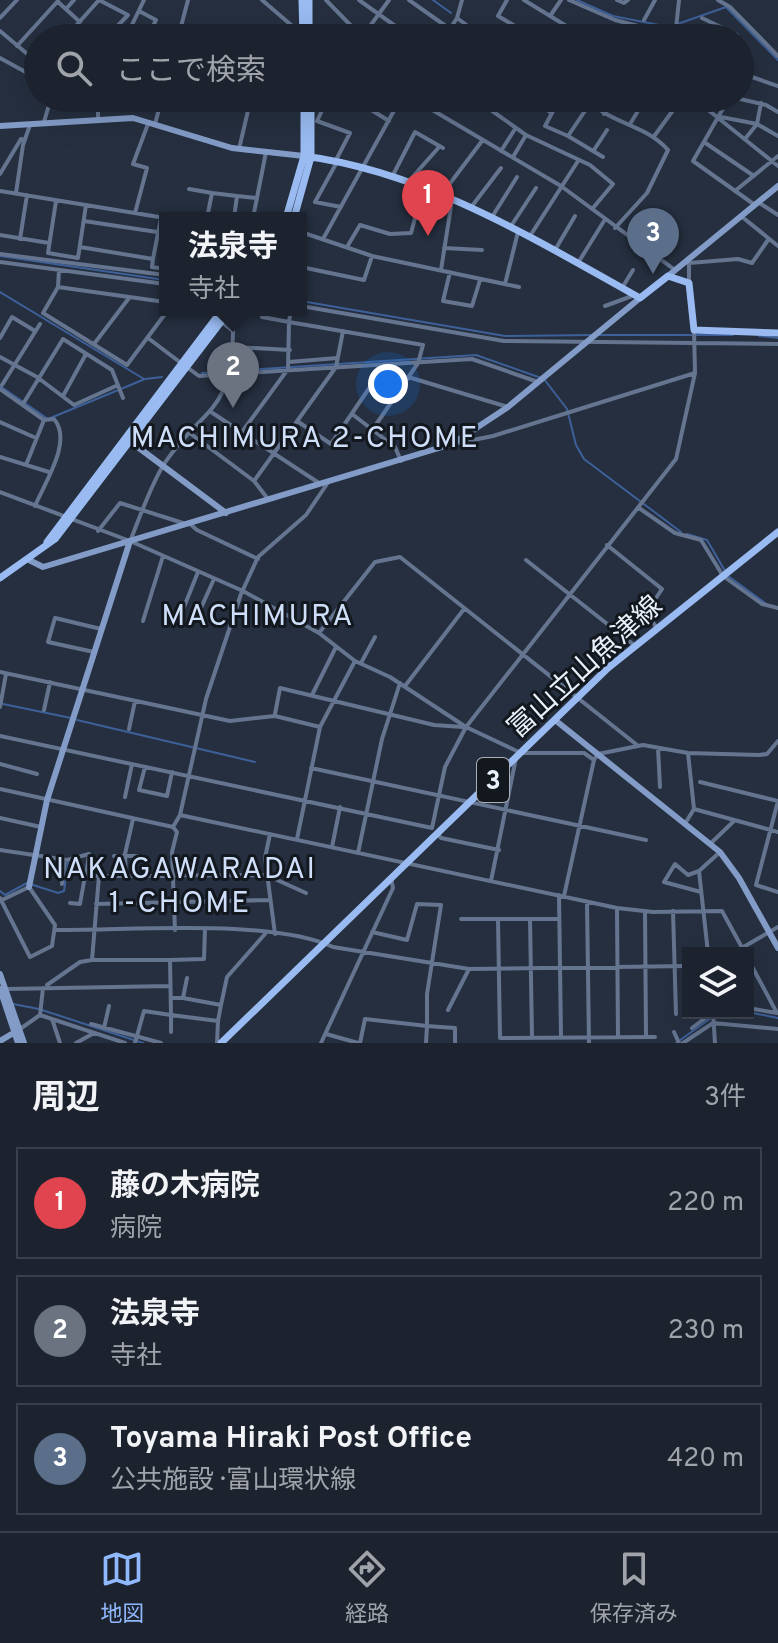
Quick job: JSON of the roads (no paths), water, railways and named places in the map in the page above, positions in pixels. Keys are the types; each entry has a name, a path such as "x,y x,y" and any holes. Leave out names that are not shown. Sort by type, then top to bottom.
{"main road":[{"path":"302,0 304,24"},
{"path":"306,24 309,0"},
{"path":"288,212 308,156 305,112"},
{"path":"295,212 308,156 310,112"},
{"path":"308,156 364,166 492,217 637,296 668,276 689,283 693,331 778,333"},
{"path":"3,576 43,548 67,520 220,316"},
{"name":"富山立山魚津線","path":"219,1043 391,878 435,830 469,802 634,645 778,532"}],"street":[{"path":"0,18 17,0"},
{"path":"66,9 74,0"},
{"path":"37,24 57,1 80,22 99,0 126,11 128,15 119,24"},
{"path":"132,24 144,0"},
{"path":"182,24 188,0"},
{"path":"262,0 290,24"},
{"path":"326,0 349,24"},
{"path":"359,0 390,24"},
{"path":"373,24 389,0"},
{"path":"409,0 443,24"},
{"path":"453,24 461,0"},
{"path":"507,0 498,16 512,24"},
{"path":"524,0 563,24"},
{"path":"550,16 561,0"},
{"path":"569,0 630,24"},
{"path":"617,0 624,3 628,0"},
{"path":"644,20 655,0"},
{"path":"676,24 679,0"},
{"path":"718,0 747,24"},
{"path":"139,11 156,20 154,24"},
{"path":"457,18 465,24"},
{"path":"702,18 714,24"},
{"path":"0,31 24,52"},
{"path":"754,32 778,56"},
{"path":"17,46 24,38"},
{"path":"0,58 24,71"},
{"path":"754,77 778,86"},
{"path":"754,102 778,112"},
{"path":"745,139 757,124 761,103"},
{"path":"44,122 47,112"},
{"path":"98,112 98,118"},
{"path":"135,213 147,168 133,164 156,112"},
{"path":"239,149 248,112"},
{"path":"321,112 317,121 350,133 315,202 341,207"},
{"path":"375,112 389,121"},
{"path":"323,239 394,112"},
{"path":"435,112 561,186 593,208 604,221 675,270"},
{"path":"493,112 515,129 579,160 613,184 593,208"},
{"path":"568,136 584,112"},
{"path":"630,124 637,112"},
{"path":"655,135 670,112"},
{"path":"711,112 778,166"},
{"path":"721,112 694,163 778,215"},
{"path":"552,113 545,126 603,157"},
{"path":"604,114 655,135 668,150 647,193 615,228"},
{"path":"718,117 757,124 778,136"},
{"path":"0,126 98,118 152,122 239,149 308,156"},
{"path":"16,193 31,123"},
{"path":"501,151 515,129"},
{"path":"594,150 607,130"},
{"path":"392,177 415,132 442,147 408,183"},
{"path":"513,157 526,135"},
{"path":"0,174 21,139 25,140"},
{"path":"441,196 482,141"},
{"path":"704,142 754,176"},
{"path":"254,212 266,152"},
{"path":"735,191 778,156"},
{"path":"530,236 579,160"},
{"path":"470,208 501,168"},
{"path":"492,217 517,177"},
{"path":"668,276 778,186"},
{"path":"505,284 515,228 536,188"},
{"path":"189,189 257,198"},
{"path":"347,247 360,225 390,234 411,233 423,189"},
{"path":"0,191 159,217"},
{"path":"208,212 212,193"},
{"path":"20,239 27,195"},
{"path":"235,212 237,196"},
{"path":"57,200 48,253 78,258 86,205"},
{"path":"441,270 452,200"},
{"path":"555,250 575,216"},
{"path":"741,216 778,246"},
{"path":"84,221 158,232 152,267 159,268"},
{"path":"578,263 604,221"},
{"path":"307,234 372,256 519,287"},
{"path":"0,235 49,243"},
{"path":"689,261 738,259 752,263 768,240"},
{"path":"80,247 153,259"},
{"path":"444,248 482,250"},
{"path":"0,254 159,274"},
{"path":"307,268 364,280 372,256"},
{"path":"689,261 689,283"},
{"path":"0,262 159,283"},
{"path":"59,270 58,287 43,313 127,365 164,316"},
{"path":"622,288 633,270"},
{"path":"450,272 443,301 472,306 480,279"},
{"path":"58,287 159,301"},
{"path":"605,306 637,296"},
{"path":"452,444 508,407 604,328 637,296"},
{"path":"94,344 130,298"},
{"path":"307,307 504,341 778,344"},
{"path":"29,887 1,899 30,957 52,946 55,930 55,925 29,887 47,800 130,541 143,510 163,467 223,396 230,374 233,331 220,316"},
{"path":"242,432 287,371 290,316"},
{"path":"0,338 12,317 35,331"},
{"path":"262,317 423,345 418,363 373,429"},
{"path":"35,506 63,434 54,419 44,420 1,387 40,324"},
{"path":"254,481 336,367 343,331"},
{"path":"435,830 451,751 466,727 568,594 639,508 681,449 695,373 693,331"},
{"path":"148,338 199,376 472,359 538,382"},
{"path":"23,404 63,339 112,370 123,398"},
{"path":"233,347 290,350"},
{"path":"63,396 86,354"},
{"path":"0,357 17,364 74,405 118,385"},
{"path":"289,362 337,358"},
{"path":"297,421 331,444 385,365"},
{"path":"29,560 43,567 452,444 493,436 695,373"},
{"path":"408,377 508,407"},
{"path":"211,412 324,484"},
{"path":"352,414 395,447 401,461"},
{"path":"26,465 44,420"},
{"path":"0,422 36,438"},
{"path":"191,434 254,481 269,500"},
{"path":"127,439 226,513"},
{"path":"0,457 49,472"},
{"path":"173,827 180,815 202,715 243,591 258,559 306,515 324,484"},
{"path":"0,492 67,520 130,541 243,591 319,633 358,662 402,684 466,727 518,755 584,753 596,757 637,745 688,753 759,755 767,754 778,741"},
{"path":"98,531 120,503 188,524 258,559"},
{"path":"639,508 675,533 701,540 723,576 762,604 778,608"},
{"path":"607,545 662,589 646,613 657,628"},
{"path":"143,621 163,556"},
{"path":"319,633 375,562 400,557 637,745"},
{"path":"526,560 634,645"},
{"path":"0,566 3,576"},
{"path":"184,607 198,572"},
{"path":"201,608 214,579"},
{"path":"358,853 373,781 402,684 464,609"},
{"path":"94,652 48,642 55,618 101,629"},
{"path":"297,840 320,727 333,699 375,637"},
{"path":"312,695 336,647"},
{"path":"0,707 3,673 230,721 275,716 320,727"},
{"path":"44,710 50,682"},
{"path":"275,716 280,688 434,725 466,727"},
{"path":"129,729 135,701"},
{"path":"555,720 596,757 686,822 720,852 739,878 778,948"},
{"path":"0,736 367,812 435,830 441,838 499,850"},
{"path":"658,748 660,787"},
{"path":"686,822 694,809 688,753"},
{"path":"491,881 518,755"},
{"path":"561,1037 558,919 596,757"},
{"path":"0,764 37,774"},
{"path":"125,797 132,764"},
{"path":"145,767 139,790 167,796 172,772"},
{"path":"311,768 646,840"},
{"path":"700,782 778,801 756,885 778,892"},
{"path":"0,789 173,827 177,832 172,852 175,930"},
{"path":"332,847 340,807"},
{"path":"694,809 778,832"},
{"path":"180,815 617,908 722,911 741,947"},
{"path":"0,818 41,827"},
{"path":"126,876 125,856 133,819"},
{"path":"711,843 734,821"},
{"path":"270,834 265,858 275,934"},
{"path":"1,848 65,860 89,854 80,904 70,903"},
{"path":"701,892 664,882 675,864 688,875 699,871 720,852"},
{"path":"114,856 143,856"},
{"path":"62,884 65,860"},
{"path":"699,871 707,947"},
{"path":"86,876 266,875 306,893"},
{"path":"92,960 99,876"},
{"path":"321,1043 393,888 391,878"},
{"path":"96,904 270,900"},
{"path":"587,902 589,1040"},
{"path":"372,932 407,940 417,904 441,905 427,994 426,1043"},
{"path":"617,908 618,1037"},
{"path":"645,911 646,1037"},
{"path":"673,911 676,1014"},
{"path":"461,919 558,919"},
{"path":"498,919 500,1038 589,1040 655,1037"},
{"path":"530,919 532,1037"},
{"path":"749,947 778,927"},
{"path":"55,930 205,929 316,937 324,942 362,951 469,969 682,966"},
{"path":"0,1041 41,1012 44,987 80,962 204,959 205,929"},
{"path":"219,1043 218,1021 227,977 265,933"},
{"path":"170,960 171,1032"},
{"path":"448,1010 469,969"},
{"path":"754,971 777,1015"},
{"path":"0,974 21,1043"},
{"path":"183,998 187,978"},
{"path":"3,989 169,986"},
{"path":"171,998 221,1005"},
{"path":"104,1028 109,1006"},
{"path":"754,1009 777,1015"},
{"path":"135,1010 218,1021"},
{"path":"136,1039 144,1011"},
{"path":"41,1012 52,1019 125,1043"},
{"path":"52,1019 60,1043"},
{"path":"326,1034 345,1042 359,1043 365,1019 455,1028 455,1043"},
{"path":"692,1028 704,1019"},
{"path":"713,1019 715,1043"},
{"path":"674,1032 679,1041 713,1022 778,1029"},
{"path":"91,1024 136,1039 161,1043"},
{"path":"76,1043 94,1033"}],"waterway":[{"path":"433,0 451,13"},
{"path":"577,0 613,16 654,24"},
{"path":"678,24 726,7 743,24"},
{"path":"754,36 778,60"},
{"path":"0,256 159,279"},
{"path":"0,292 144,379"},
{"path":"307,302 505,336 593,335"},
{"path":"599,335 733,335"},
{"path":"759,336 778,338"},
{"path":"202,373 476,355 544,379 567,409 576,445 584,459 681,532"},
{"path":"0,386 48,419 145,379 162,377"},
{"path":"687,534 707,540 725,571"},
{"path":"728,576 765,603"},
{"path":"3,704 71,718"},
{"path":"77,720 255,762"},
{"path":"0,891 5,895 27,883 58,893 64,891 68,863"},
{"path":"13,1004 39,1009 143,1043"},
{"path":"754,1013 778,1018"},
{"path":"676,1043 710,1019"}],"place":[{"name":"藤の木病院","path":"428,236"},
{"name":"Toyama Hiraki Post Office","path":"653,274"},
{"name":"法泉寺","path":"233,408"}],"district":[{"name":"MACHIMURA 2-CHOME","path":"305,437"},
{"name":"MACHIMURA","path":"258,615"},
{"name":"NAKAGAWARADAI 1-CHOME","path":"180,885"}]}
